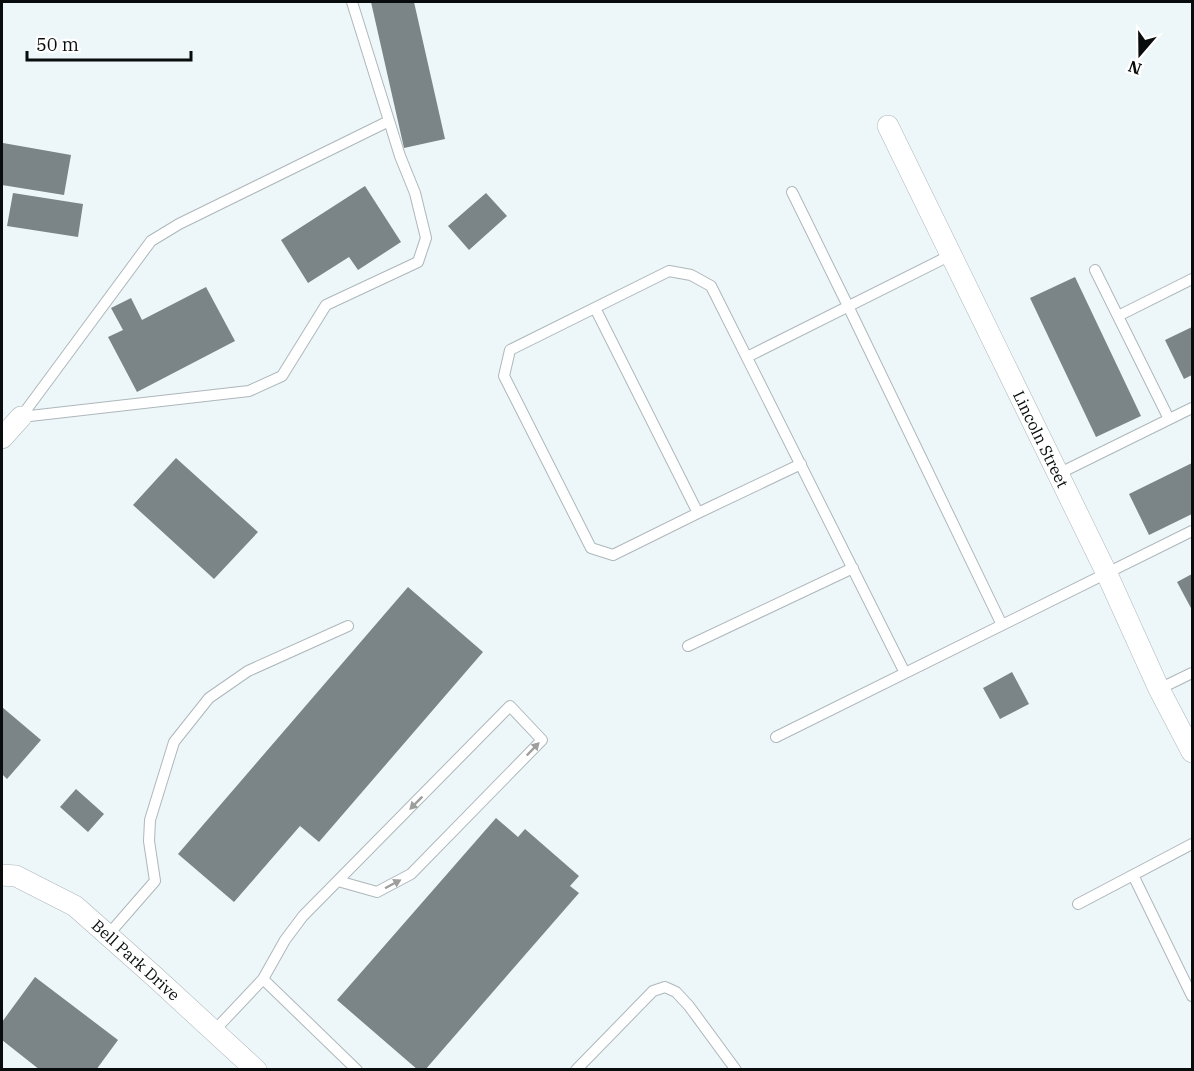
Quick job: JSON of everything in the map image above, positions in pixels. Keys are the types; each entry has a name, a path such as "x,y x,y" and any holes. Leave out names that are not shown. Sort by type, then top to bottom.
{"street":[{"name":"Lincoln Street","path":"888,126 1107,574 1159,689 1192,752"},
{"path":"2,438 21,417"},
{"name":"Bell Park Drive","path":"2,874 16,876 75,906 256,1070"}],"lane":[{"path":"21,417 249,391 282,376 326,305 418,262 426,238 415,193 400,156 352,2"},
{"path":"21,417 151,240 389,121"},
{"path":"792,192 1002,625"},
{"path":"747,357 951,255"},
{"path":"1095,270 1169,419"},
{"path":"801,464 614,555 591,548 504,376 510,350 669,271 691,275 711,286 801,464 905,673"},
{"path":"1118,316 1192,279"},
{"path":"595,308 698,513"},
{"path":"1058,474 1192,408"},
{"path":"776,737 1192,531"},
{"path":"688,646 853,568"},
{"path":"108,935 155,881 149,841 150,820 174,742 209,698 248,671 348,626"},
{"path":"1159,689 1192,673"},
{"path":"214,1031 263,979 285,940 303,916 510,706 542,740 411,874 377,892 338,881"},
{"path":"1078,904 1192,844"},
{"path":"1133,875 1192,996"},
{"path":"263,979 357,1070"},
{"path":"576,1070 653,991 665,987 676,992 689,1006 736,1070"}],"building":[{"path":"371,2 414,2 445,139 404,148"},
{"path":"3,143 71,155 64,195 2,185"},
{"path":"365,186 401,242 358,270 349,257 308,283 281,240"},
{"path":"13,193 83,204 78,237 7,226"},
{"path":"486,193 507,216 469,250 448,226"},
{"path":"1075,277 1141,416 1096,437 1030,298"},
{"path":"206,287 235,341 137,392 108,337 123,330 111,308 131,298 142,320"},
{"path":"1192,327 1192,375 1184,379 1165,340"},
{"path":"176,458 258,532 214,579 133,505"},
{"path":"1192,463 1192,514 1149,535 1129,494"},
{"path":"1192,574 1192,610 1177,582"},
{"path":"408,587 483,652 319,842 300,826 234,902 178,854"},
{"path":"1012,672 1029,704 1000,719 983,688"},
{"path":"2,707 41,740 7,779 2,774"},
{"path":"76,789 104,814 88,832 60,807"},
{"path":"496,818 518,837 525,829 579,876 570,886 579,893 425,1070 418,1070 337,1000"},
{"path":"35,977 118,1040 96,1070 40,1070 2,1040 2,1022"}]}
